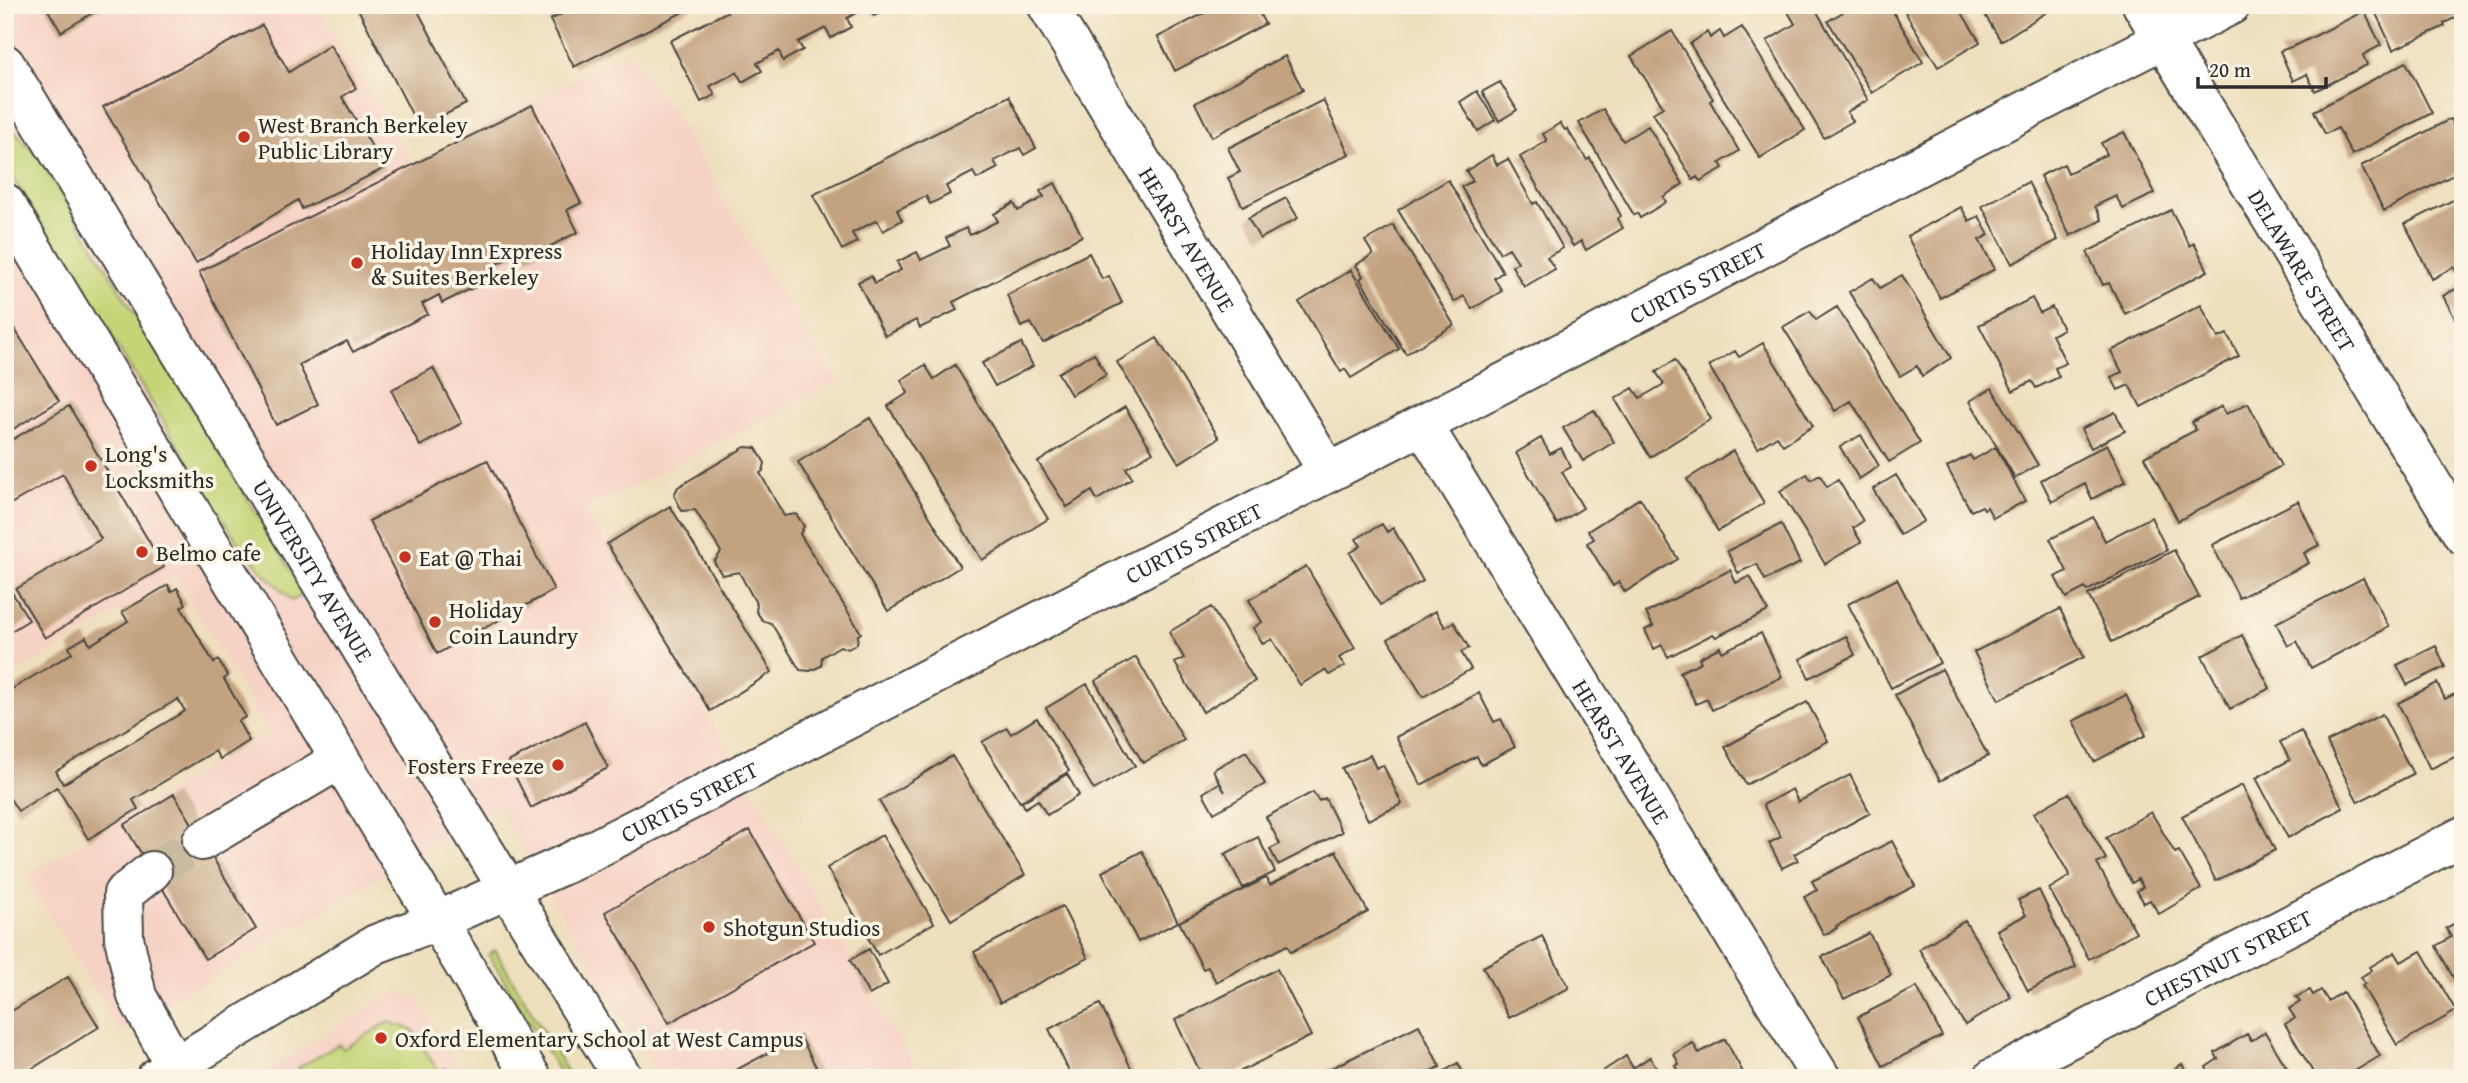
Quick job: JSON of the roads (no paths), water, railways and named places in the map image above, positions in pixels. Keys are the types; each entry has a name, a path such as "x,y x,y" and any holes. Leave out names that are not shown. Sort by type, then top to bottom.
{"street":[{"name":"HEARST AVENUE","path":"1047,5 1328,471"},
{"name":"DELAWARE STREET","path":"2142,5 2463,535"},
{"name":"CURTIS STREET","path":"166,1072 376,944 437,921 570,862 1328,471 1423,425 2231,5"},
{"name":"UNIVERSITY AVENUE","path":"5,64 623,1078"},
{"path":"5,203 532,1078"},
{"name":"HEARST AVENUE","path":"1423,425 1821,1078"},
{"path":"202,841 339,760"},
{"name":"CHESTNUT STREET","path":"1993,1078 2463,836"},
{"path":"152,871 124,894 124,938 137,996 166,1072"}],"tunnel":[{"path":"152,871 202,841"}],"place":[{"name":"West Branch Berkeley Public Library","path":"244,137"},
{"name":"Holiday Inn Express & Suites Berkeley","path":"357,263"},
{"name":"Long's Locksmiths","path":"91,466"},
{"name":"Belmo cafe","path":"142,552"},
{"name":"Eat @ Thai","path":"405,557"},
{"name":"Holiday Coin Laundry","path":"435,622"},
{"name":"Fosters Freeze","path":"558,765"},
{"name":"Shotgun Studios","path":"709,927"},
{"name":"Oxford Elementary School at West Campus","path":"381,1038"}]}
